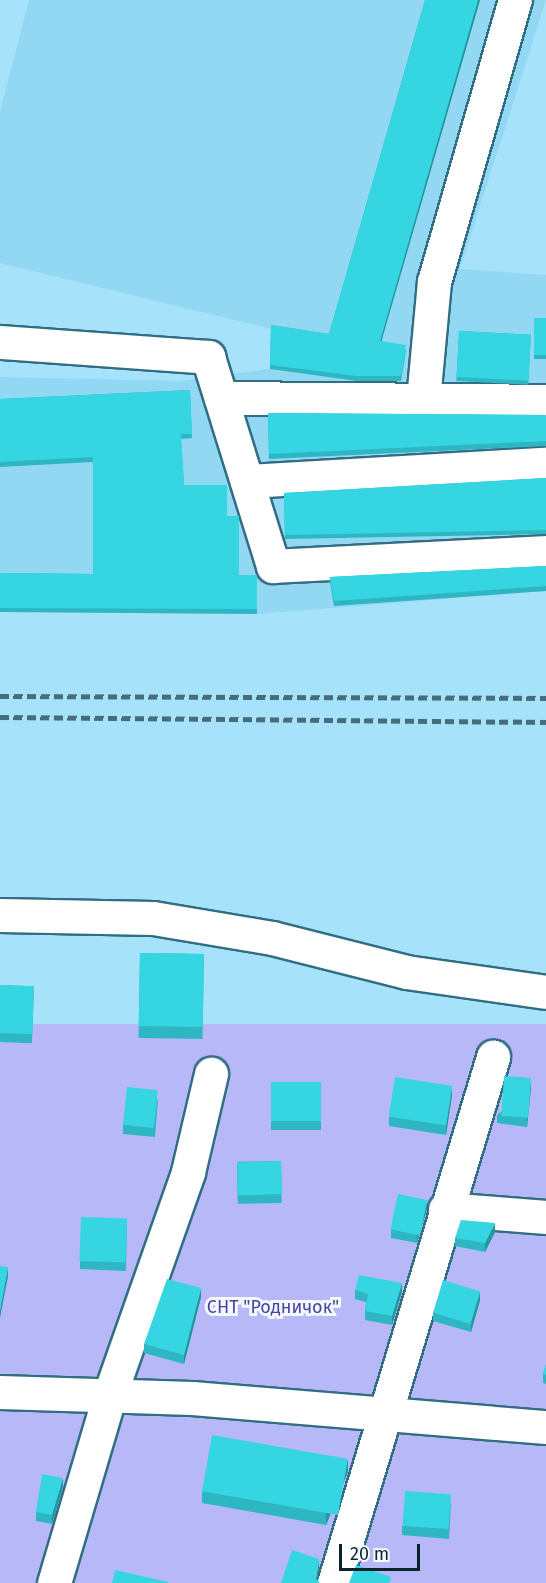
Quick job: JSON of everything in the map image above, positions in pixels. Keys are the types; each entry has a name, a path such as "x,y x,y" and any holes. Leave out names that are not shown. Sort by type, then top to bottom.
{"street":[{"path":"423,400 434,282 515,0"},
{"path":"0,342 208,357 273,566 546,552"},
{"path":"221,398 546,401"},
{"path":"247,482 546,464"},
{"path":"0,915 153,918 272,938 406,972 546,992"},
{"path":"334,1583 445,1209 493,1057"},
{"path":"54,1583 110,1394 188,1172 211,1074"},
{"path":"445,1209 546,1217"},
{"path":"0,1392 110,1394 386,1411 546,1427"}],"shaded area":[{"path":"29,0 546,0 460,269 546,275 546,591 257,614 0,612 0,377 179,381 270,369 271,329 0,263 0,112"}],"green space":[{"name":"СНТ \"Родничок\"","path":"0,1024 546,1024 546,1583 0,1583"}],"building":[{"path":"425,0 478,0 380,341 406,345 401,376 357,376 270,365 271,325 329,334"},
{"path":"534,318 546,318 546,355 534,355"},
{"path":"459,331 531,335 528,381 457,377"},
{"path":"190,390 192,434 181,434 184,485 227,485 227,516 239,516 239,575 257,575 257,609 0,608 0,573 93,574 93,457 0,462 0,399"},
{"path":"268,413 546,415 546,441 269,454"},
{"path":"546,478 546,530 285,535 284,493"},
{"path":"546,566 546,586 334,601 330,577"},
{"path":"140,953 204,954 203,1027 139,1026"},
{"path":"0,985 34,986 32,1034 0,1033"},
{"path":"504,1076 531,1078 528,1118 501,1116"},
{"path":"395,1077 452,1086 446,1126 389,1117"},
{"path":"271,1082 321,1082 321,1121 271,1121"},
{"path":"127,1087 158,1090 154,1128 123,1125"},
{"path":"281,1161 282,1194 238,1196 237,1163"},
{"path":"398,1194 427,1200 420,1235 391,1229"},
{"path":"81,1217 127,1219 125,1263 79,1261"},
{"path":"461,1220 495,1223 485,1243 455,1238"},
{"path":"0,1266 8,1267 0,1310"},
{"path":"359,1275 402,1283 392,1316 365,1311 368,1294 355,1290"},
{"path":"167,1279 201,1288 184,1355 144,1344"},
{"path":"443,1280 480,1291 470,1324 433,1313"},
{"path":"212,1435 348,1459 338,1515 202,1491"},
{"path":"42,1474 63,1478 52,1515 36,1512"},
{"path":"405,1491 451,1494 448,1529 403,1526"},
{"path":"292,1550 319,1559 316,1579 320,1583 281,1583"},
{"path":"356,1565 391,1577 389,1583 349,1583"},
{"path":"115,1570 168,1582 168,1583 112,1583"}],"railway":[{"path":"0,696 546,698"},
{"path":"0,717 546,722"}]}
